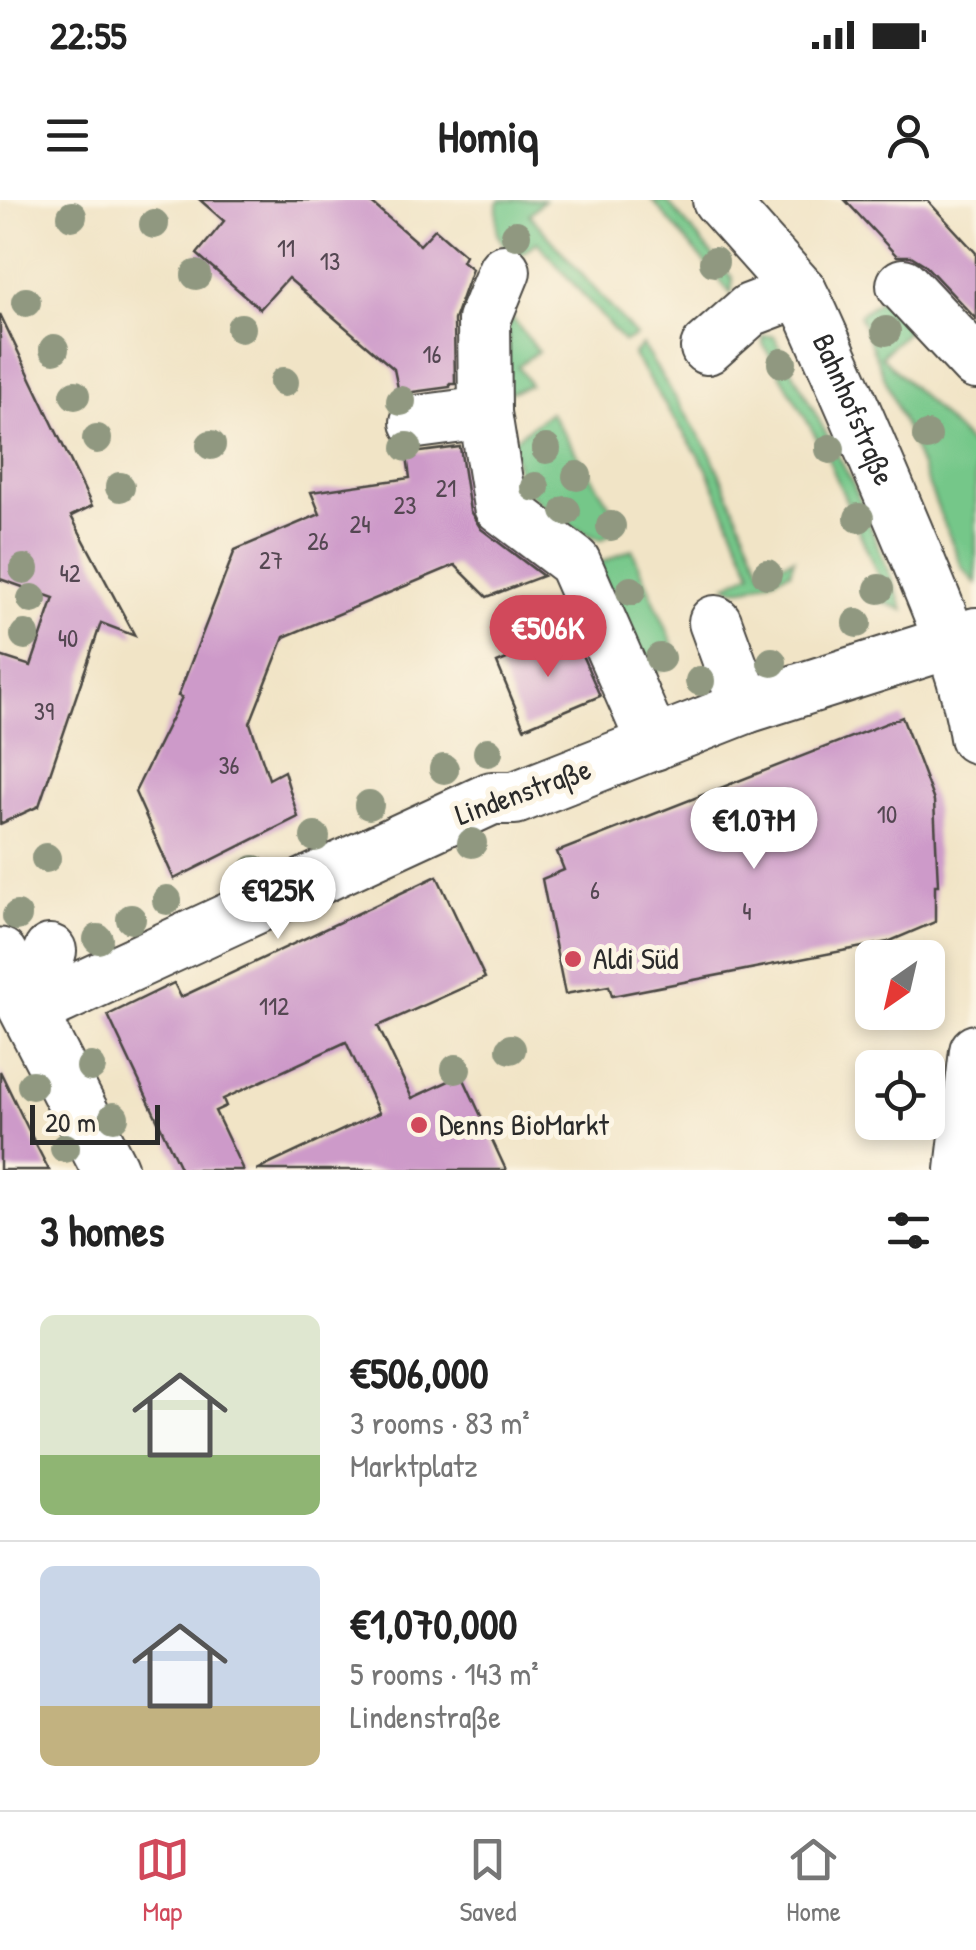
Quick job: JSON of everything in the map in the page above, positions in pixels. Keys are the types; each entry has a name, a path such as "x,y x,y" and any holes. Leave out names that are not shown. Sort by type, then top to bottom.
{"main road":[{"path":"25,953 29,1012 110,1170"}],"street":[{"name":"Bahnhofstraße","path":"719,200 800,291 964,638 976,737"},
{"path":"504,271 484,320 485,414 500,506 574,562 654,744"},
{"path":"903,285 976,363"},
{"path":"708,348 750,310 800,291"},
{"path":"417,422 485,414"},
{"path":"715,622 746,708"},
{"name":"Lindenstraße","path":"29,1012 492,798 515,798 746,708 964,638"},
{"path":"962,1170 976,1051"}],"green space":[{"path":"500,200 544,200 529,214 636,336 624,342 537,242 514,260 497,234"},
{"path":"652,200 666,200 733,279 731,294"},
{"path":"881,299 910,329 881,356 976,450 976,584 962,567 859,315"},
{"path":"509,314 538,351 518,366 530,385 505,394"},
{"path":"763,336 774,336 853,484 904,610 863,591 881,583 827,456 763,344"},
{"path":"642,345 711,454 762,571 794,558 790,572 749,587 726,585 752,572 706,467 633,355"},
{"path":"550,412 623,526 601,540 556,519 519,483 512,441"},
{"path":"632,549 680,660 654,674 637,664 598,564"}],"building":[{"path":"200,200 368,200 420,245 435,229 465,255 462,261 472,269 454,320 455,384 400,398 394,369 288,278 260,309 197,254 224,221"},
{"path":"845,200 927,200 976,253 976,319 924,264 911,256 897,256"},
{"path":"0,314 92,506 71,516 135,636 101,623 39,806 0,824 0,656 31,666 54,598 0,579"},
{"path":"460,447 470,511 481,529 543,576 487,597 455,565 284,637 250,723 269,779 284,771 298,817 174,879 135,792 182,697 178,696 235,550 320,514 311,492 410,478 410,450"},
{"path":"572,632 600,696 524,728 497,663"},
{"path":"902,717 934,801 938,885 935,922 893,940 855,940 855,948 612,996 609,986 565,994 542,879 564,870 557,852"},
{"path":"437,876 485,978 378,1026 412,1098 462,1075 506,1170 257,1170 379,1113 346,1042 223,1099 226,1106 215,1111 243,1170 181,1170 108,1015 174,983 181,997"},
{"path":"0,1071 35,1143 49,1170 0,1170"}],"place":[{"name":"Aldi Süd","path":"573,959"},
{"name":"Denns BioMarkt","path":"419,1125"}]}
